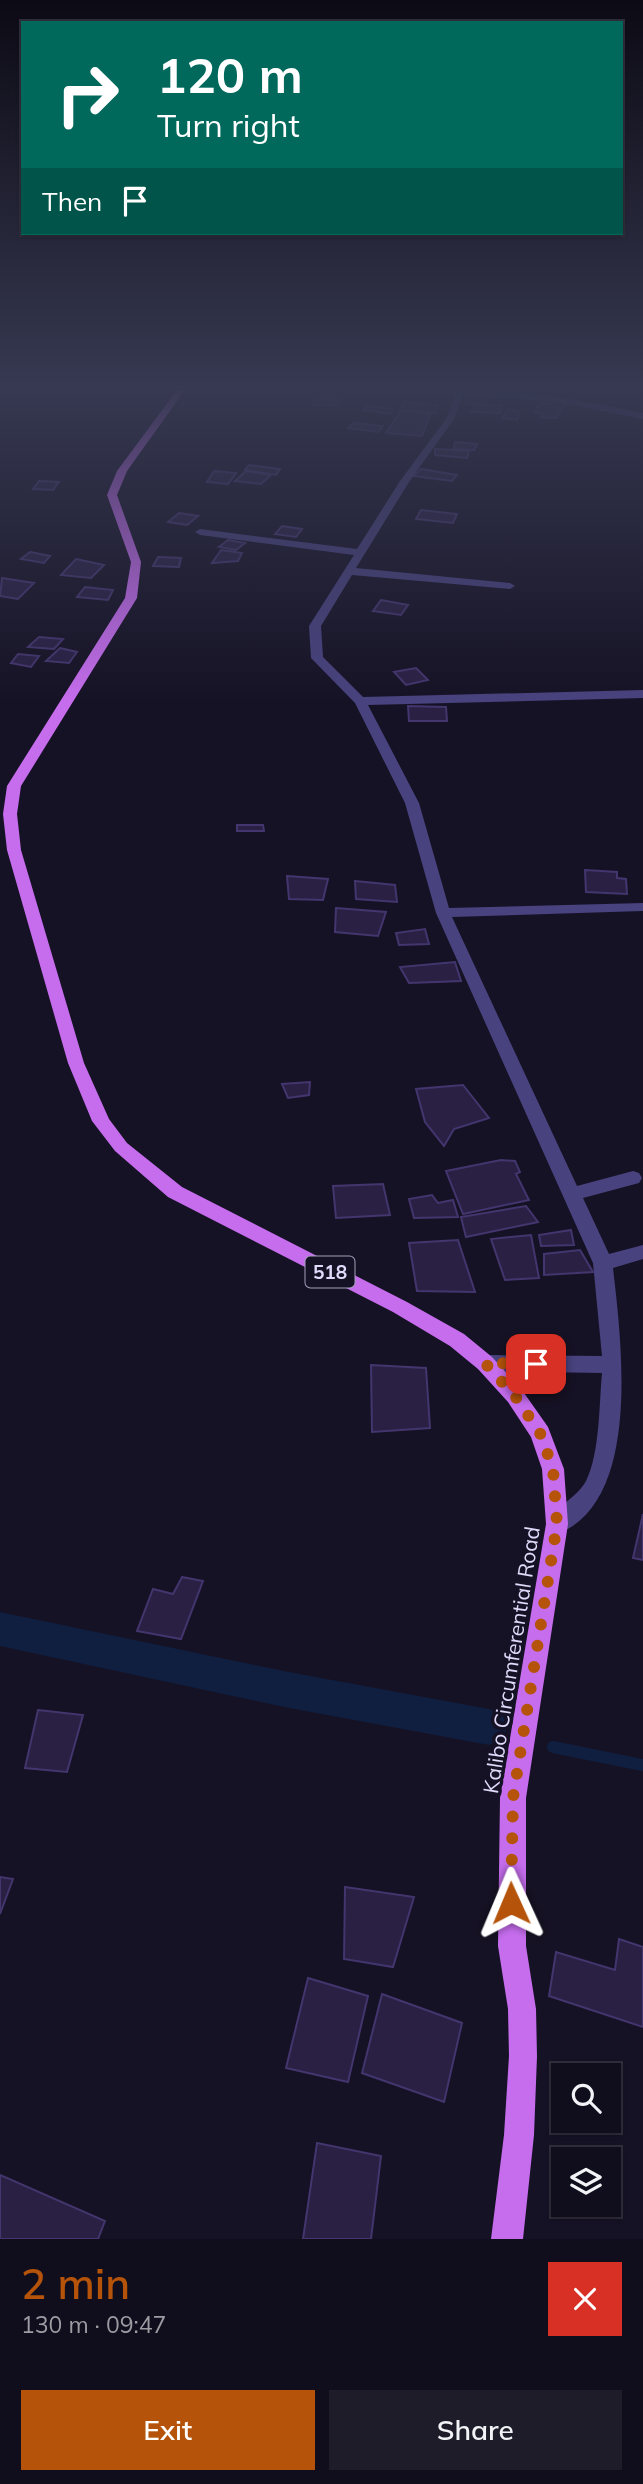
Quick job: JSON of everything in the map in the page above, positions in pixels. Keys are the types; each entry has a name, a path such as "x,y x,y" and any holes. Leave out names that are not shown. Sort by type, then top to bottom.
{"main road":[{"name":"Kalibo Circumferential Road","path":"112,494 136,562 131,598 14,786 10,814 14,850 72,1050 101,1121 121,1147 175,1192 400,1307 457,1340 485,1363 515,1396 540,1433 553,1469 557,1524 513,1798 512,1947 522,2009 523,2056 519,2135 507,2239"}],"street":[{"path":"397,494 315,626 317,659 360,701 412,803 443,913 603,1263 612,1365 604,1459 595,1486 578,1508 557,1524"},
{"path":"200,532 362,553"},
{"path":"349,570 510,586"},
{"path":"360,701 643,694"},
{"path":"443,913 643,907"},
{"path":"570,1195 633,1178"},
{"path":"603,1263 643,1251"},
{"path":"485,1363 612,1365"}],"building":[{"path":"421,510 457,514 453,523 416,519"},
{"path":"179,513 198,516 187,525 168,522"},
{"path":"282,526 302,529 296,537 275,534"},
{"path":"228,540 245,543 236,550 219,547"},
{"path":"221,550 242,553 238,561 212,563"},
{"path":"30,552 50,556 44,563 21,559"},
{"path":"158,557 181,558 179,567 153,566"},
{"path":"76,559 104,565 91,578 61,575"},
{"path":"2,578 34,583 18,599 0,596"},
{"path":"85,587 113,590 108,600 77,597"},
{"path":"381,600 408,605 401,615 373,611"},
{"path":"39,637 63,639 54,649 28,647"},
{"path":"60,648 77,652 69,663 46,661"},
{"path":"18,654 39,656 31,667 11,663"},
{"path":"416,668 428,680 406,685 394,672"},
{"path":"408,706 446,707 447,721 409,721"},
{"path":"237,825 263,825 264,831 237,831"},
{"path":"585,870 617,872 617,878 626,879 627,894 586,892"},
{"path":"287,876 328,879 323,900 289,899"},
{"path":"355,881 395,885 397,902 356,899"},
{"path":"336,908 386,912 378,936 335,932"},
{"path":"425,929 429,944 399,945 396,933"},
{"path":"455,962 461,981 409,983 400,967"},
{"path":"310,1082 309,1095 288,1098 282,1084"},
{"path":"463,1085 489,1118 454,1129 444,1146 425,1122 416,1089"},
{"path":"501,1160 515,1161 520,1172 516,1174 529,1200 463,1214 446,1171"},
{"path":"383,1184 390,1215 336,1218 333,1186"},
{"path":"432,1195 438,1203 453,1200 458,1217 414,1218 409,1199"},
{"path":"526,1206 538,1222 466,1237 461,1217"},
{"path":"571,1230 574,1245 541,1246 539,1235"},
{"path":"531,1235 539,1278 505,1280 491,1239"},
{"path":"458,1240 475,1292 417,1291 409,1243"},
{"path":"580,1250 593,1272 544,1275 544,1254"},
{"path":"371,1365 426,1368 430,1428 372,1432"},
{"path":"643,1514 643,1560 633,1558"},
{"path":"182,1577 203,1581 181,1639 137,1631 153,1589 173,1594"},
{"path":"38,1710 83,1715 67,1772 25,1768"},
{"path":"0,1877 13,1879 0,1914"},
{"path":"345,1887 414,1897 393,1967 344,1959"},
{"path":"619,1939 643,1947 643,2027 549,1996 556,1952 615,1970"},
{"path":"308,1978 368,1996 348,2082 286,2068"},
{"path":"382,1994 462,2023 444,2102 362,2073"},
{"path":"317,2143 381,2156 371,2239 303,2239"},
{"path":"0,2175 105,2221 98,2239 0,2239"}],"waterway":[{"path":"0,1629 289,1690 489,1727"},
{"path":"553,1747 643,1765"}],"route":[{"path":"511,1903 513,1798 557,1524 553,1469 540,1433 515,1396 485,1363 536,1364"}]}
